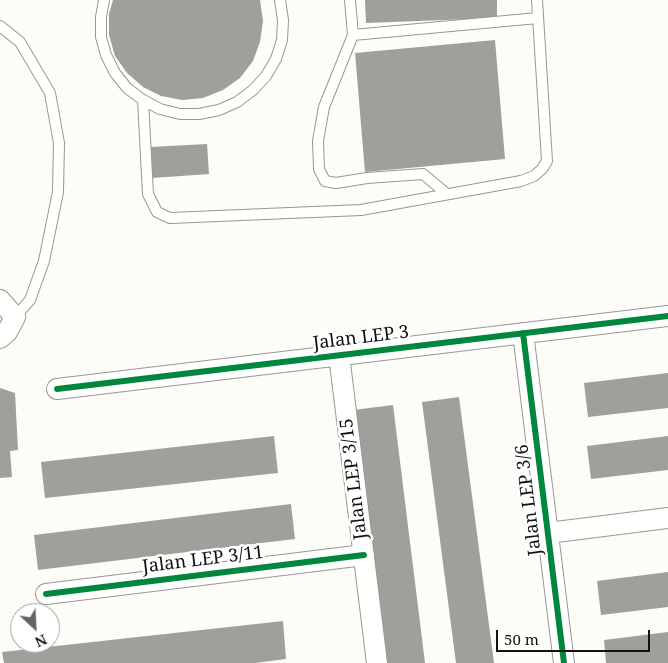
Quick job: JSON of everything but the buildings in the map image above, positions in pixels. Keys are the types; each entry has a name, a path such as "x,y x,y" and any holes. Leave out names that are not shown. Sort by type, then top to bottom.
{"street":[{"path":"0,300 7,329"},
{"name":"Jalan LEP 3","path":"57,389 668,316"},
{"name":"Jalan LEP 3/6","path":"523,333 564,663"},
{"name":"Jalan LEP 3/15","path":"339,355 377,663"},
{"path":"548,533 668,518"},
{"name":"Jalan LEP 3/11","path":"46,594 364,555"}],"lane":[{"path":"104,0 101,17 101,36 106,55 115,73 127,88 143,100 160,109 180,114 200,114 219,110 237,102 253,90 266,76 276,59 282,40 283,20 280,0"},
{"path":"350,0 353,35 324,107 318,141 318,170 324,181 336,183 367,178 424,174 447,194"},
{"path":"143,100 148,194 157,212 170,218 361,210 521,182 534,176 547,162 537,0"},
{"path":"353,35 538,18"},
{"path":"0,26 20,42 50,93 59,143 58,192 44,261 30,300 7,329"}],"cycle path":[{"path":"57,389 668,316"},
{"path":"523,333 564,663"},
{"path":"46,594 364,555"}]}
